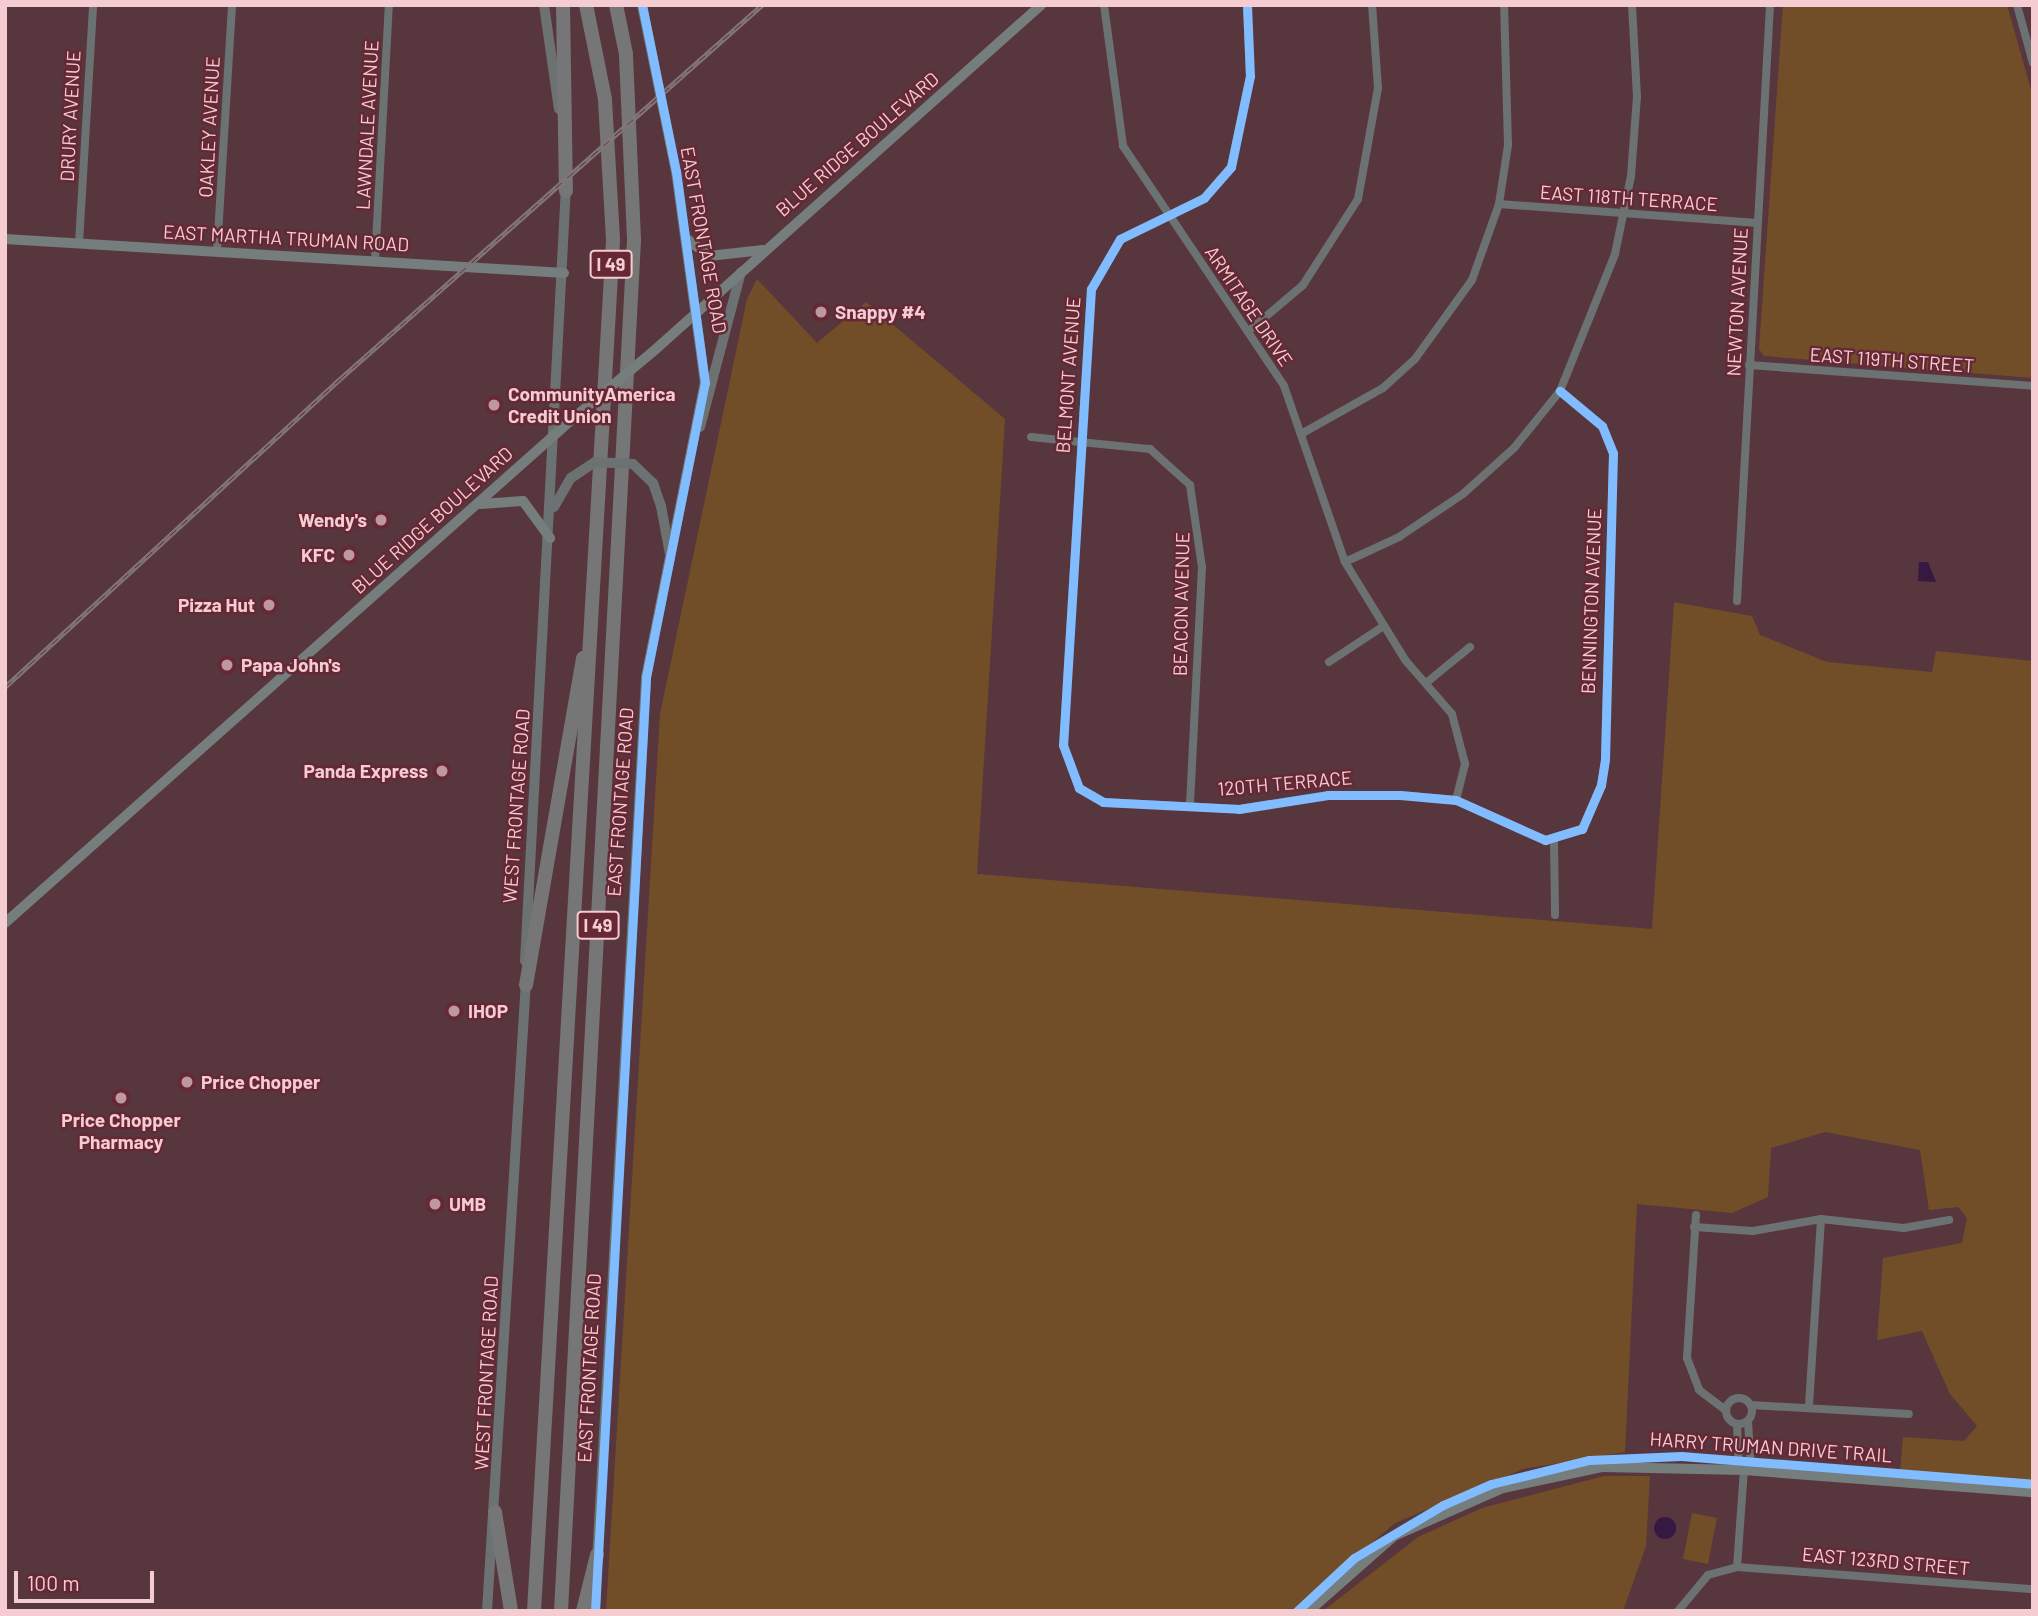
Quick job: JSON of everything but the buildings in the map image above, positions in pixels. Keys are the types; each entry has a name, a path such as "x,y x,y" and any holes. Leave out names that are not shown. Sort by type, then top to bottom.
{"highway":[{"path":"563,5 566,191"},
{"name":"I 49","path":"534,1611 613,239 605,99 586,5"},
{"name":"I 49","path":"561,1611 634,239 626,54 616,5"},
{"path":"526,985 593,609"},
{"path":"495,1512 511,1611"},
{"path":"583,1611 597,1555"}],"main road":[{"name":"BLUE RIDGE BOULEVARD","path":"5,923 1041,5"},
{"name":"EAST MARTHA TRUMAN ROAD","path":"5,239 564,273"},
{"path":"687,239 710,256 765,249"},
{"path":"474,506 523,501 550,538"},
{"path":"1309,1611 1394,1536 1503,1488 1603,1467 1745,1470 2033,1492"}],"street":[{"name":"DRURY AVENUE","path":"79,243 93,5"},
{"name":"OAKLEY AVENUE","path":"217,251 232,5"},
{"name":"LAWNDALE AVENUE","path":"375,261 389,5"},
{"name":"WEST FRONTAGE ROAD","path":"487,1611 526,985 564,273 566,191 544,5"},
{"name":"EAST FRONTAGE ROAD","path":"595,1611 638,774 646,677 705,383 687,239 642,5"},
{"name":"ARMITAGE DRIVE","path":"1104,5 1123,146 1167,216 1251,329 1283,386 1345,562 1382,627 1426,683 1463,740 1456,800"},
{"name":"BELMONT AVENUE","path":"1064,738 1095,276 1120,239 1205,198 1236,156 1250,76 1247,5"},
{"path":"1251,329 1327,256 1357,199 1378,88 1372,5"},
{"path":"1301,434 1383,388 1426,347 1472,281 1499,204 1511,86 1504,5"},
{"path":"1345,562 1399,537 1463,494 1514,448 1560,391 1593,319 1623,215 1637,97 1632,5"},
{"name":"NEWTON AVENUE","path":"1737,601 1769,5"},
{"path":"2017,5 2033,63"},
{"name":"EAST 118TH TERRACE","path":"1499,204 1757,223"},
{"path":"693,440 741,271"},
{"name":"EAST 119TH STREET","path":"1749,365 2033,386"},
{"name":"BENNINGTON AVENUE","path":"1554,840 1581,829 1601,785 1605,759 1613,453 1602,426 1560,391"},
{"name":"BEACON AVENUE","path":"1031,437 1082,440 1150,449 1190,485 1202,567 1189,806"},
{"path":"551,514 571,478 596,462 633,464 653,484 661,506 671,558"},
{"path":"1329,662 1382,627"},
{"path":"1426,683 1470,647"},
{"name":"120TH TERRACE","path":"1064,738 1066,764 1088,795 1102,802 1238,808 1348,794 1456,800 1554,840"},
{"path":"1554,840 1555,915"},
{"path":"1696,1215 1690,1370 1708,1400 1726,1410 1737,1424 1745,1470"},
{"path":"1694,1227 1753,1231 1821,1219 1904,1228 1950,1220"},
{"path":"1809,1405 1821,1219"},
{"path":"1726,1410 1737,1399 1751,1405 1809,1405 1909,1414"},
{"path":"1678,1611 1708,1575 1737,1567 1751,1405"},
{"path":"1737,1424 1748,1421"},
{"name":"EAST 123RD STREET","path":"1737,1567 2033,1589"}],"shaded area":[{"path":"1783,5 2007,5 2033,97 2033,378 1764,356 1759,349"},
{"path":"757,279 817,343 866,302 1005,419 977,874 1652,929 1674,602 1752,616 1760,635 1827,662 1932,672 1936,651 2033,661 2033,1482 1900,1472 1903,1437 1964,1441 1977,1426 1950,1394 1922,1331 1877,1340 1883,1258 1962,1243 1967,1218 1958,1207 1929,1210 1920,1150 1825,1132 1771,1148 1768,1197 1732,1213 1637,1204 1625,1452 1523,1469 1395,1523 1292,1611 606,1611 660,714 747,299"},
{"path":"1919,562 1928,562 1936,582 1918,581"},
{"path":"1604,1476 1650,1476 1646,1546 1623,1611 1323,1611 1418,1537 1482,1508"},
{"path":"1692,1513 1717,1518 1708,1564 1683,1559"},
{"path":"1665,1517 1673,1520 1676,1528 1673,1536 1665,1539 1657,1536 1654,1528 1657,1520"}],"railway":[{"path":"5,687 340,379 762,5"}],"cycle path":[{"path":"595,1611 646,677 705,383 676,172 642,5"},
{"path":"1247,5 1250,76 1231,167 1204,198 1120,239 1091,289 1063,745 1079,788 1103,802 1239,809 1328,795 1400,795 1456,800 1545,840 1582,829 1601,785 1605,759 1613,453 1602,426 1560,391"},
{"name":"HARRY TRUMAN DRIVE TRAIL","path":"1297,1611 1354,1558 1443,1505 1491,1484 1589,1460 1681,1456 2033,1484"}],"place":[{"name":"Snappy #4","path":"821,312"},
{"name":"CommunityAmerica Credit Union","path":"494,405"},
{"name":"Wendy's","path":"381,520"},
{"name":"KFC","path":"349,555"},
{"name":"Pizza Hut","path":"269,605"},
{"name":"Papa John's","path":"227,665"},
{"name":"Panda Express","path":"442,771"},
{"name":"IHOP","path":"454,1011"},
{"name":"Price Chopper","path":"187,1082"},
{"name":"Price Chopper Pharmacy","path":"121,1098"},
{"name":"UMB","path":"435,1204"}]}
